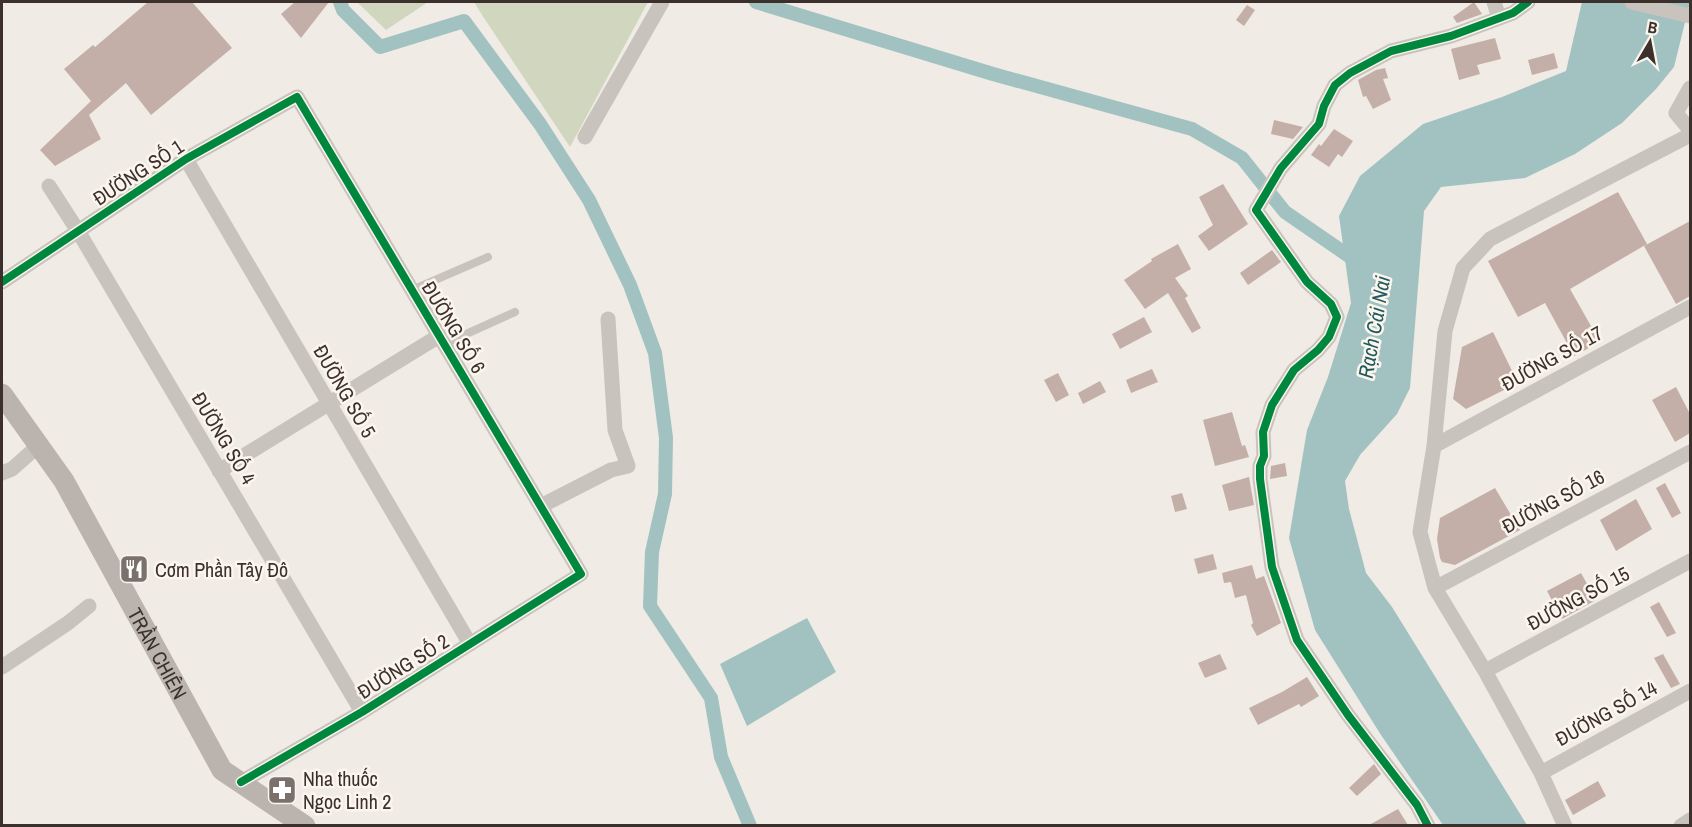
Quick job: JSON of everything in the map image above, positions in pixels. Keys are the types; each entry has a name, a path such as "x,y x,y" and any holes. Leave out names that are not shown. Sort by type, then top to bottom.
{"street":[{"path":"585,137 662,2"},
{"path":"1494,2 1499,18"},
{"path":"1428,825 1417,806 1348,715 1297,640 1272,567 1260,479 1260,466 1264,456 1263,432 1272,405 1294,370 1318,350 1329,337 1337,317 1331,304 1307,282 1256,210 1281,168 1319,124 1324,106 1335,86 1350,73 1391,51 1451,36 1513,13 1528,2"},
{"path":"1632,2 1690,16"},
{"path":"1690,88 1676,113 1690,130"},
{"name":"ĐƯỜNG SỐ 1","path":"2,282 186,159 297,97"},
{"name":"ĐƯỜNG SỐ 6","path":"297,97 581,574"},
{"path":"1565,825 1541,773 1485,671 1435,588 1420,532 1434,446 1445,331 1463,268 1490,239 1690,135"},
{"name":"ĐƯỜNG SỐ 5","path":"186,159 470,644"},
{"name":"ĐƯỜNG SỐ 4","path":"49,186 78,231 362,712"},
{"name":"ĐƯỜNG SỐ 17","path":"1434,446 1690,307"},
{"path":"541,506 611,470 628,466 615,430 608,319"},
{"path":"219,471 327,402 442,340"},
{"name":"TRẦN CHIÊN","path":"2,394 64,481 222,770 305,825"},
{"path":"2,473 12,469 38,446"},
{"name":"ĐƯỜNG SỐ 16","path":"1435,588 1690,452"},
{"name":"ĐƯỜNG SỐ 15","path":"1485,671 1690,561"},
{"name":"ĐƯỜNG SỐ 2","path":"241,782 362,712 581,574"},
{"path":"2,667 68,623 88,606"},
{"name":"ĐƯỜNG SỐ 14","path":"1541,773 1690,691"},
{"path":"1681,825 1690,820"}],"lane":[{"path":"412,290 488,257"},
{"path":"442,340 514,312"}],"green space":[{"path":"357,2 428,2 386,30"},
{"path":"474,2 648,2 570,147"}],"water":[{"name":"Rạch Cái Nai","path":"1582,2 1690,2 1674,67 1622,123 1575,154 1525,178 1441,187 1424,211 1410,388 1397,414 1360,455 1345,481 1349,509 1366,573 1392,607 1527,825 1443,825 1381,735 1315,630 1289,538 1307,430 1328,377 1351,303 1339,216 1360,176 1423,124 1502,97 1566,71"},
{"path":"807,618 836,672 747,726 720,664"}],"building":[{"path":"148,2 192,2 232,48 151,115 126,83 89,115 101,139 55,166 40,150 91,101 64,69 93,45 95,47"},
{"path":"295,2 329,2 301,38 281,14"},
{"path":"1474,2 1482,14 1457,23 1453,17"},
{"path":"1247,5 1255,10 1244,26 1236,20"},
{"path":"1495,38 1501,59 1477,65 1480,74 1459,80 1451,49"},
{"path":"1554,53 1558,68 1532,75 1528,60"},
{"path":"1385,68 1388,78 1383,79 1391,100 1373,109 1366,96 1363,97 1358,80 1376,70"},
{"path":"1274,120 1303,127 1293,139 1271,134"},
{"path":"1334,129 1353,141 1342,157 1338,154 1329,167 1311,155"},
{"path":"1223,184 1248,224 1209,251 1198,236 1213,225 1199,197"},
{"path":"1618,192 1647,244 1570,289 1600,342 1574,356 1545,303 1518,317 1488,261"},
{"path":"1690,221 1690,296 1676,304 1644,246"},
{"path":"1178,244 1191,269 1175,278 1188,296 1185,298 1201,328 1192,333 1168,293 1145,309 1124,280 1152,261 1151,259"},
{"path":"1272,250 1281,262 1248,285 1240,273"},
{"path":"1144,317 1152,332 1120,349 1112,334"},
{"path":"1493,332 1518,383 1466,409 1453,399 1462,347"},
{"path":"1152,369 1158,382 1131,393 1126,380"},
{"path":"1058,373 1069,395 1056,402 1044,380"},
{"path":"1100,381 1106,392 1083,404 1078,393"},
{"path":"1676,387 1690,414 1690,433 1675,442 1652,400"},
{"path":"1232,412 1242,446 1245,445 1249,457 1215,466 1203,420"},
{"path":"1285,463 1287,476 1270,479 1271,466"},
{"path":"1249,477 1254,505 1229,511 1222,485"},
{"path":"1665,483 1681,513 1672,518 1656,488"},
{"path":"1495,488 1520,530 1455,565 1442,562 1437,539 1440,518"},
{"path":"1182,493 1187,509 1175,512 1171,496"},
{"path":"1636,499 1652,529 1616,551 1600,520"},
{"path":"1213,554 1217,569 1198,574 1194,559"},
{"path":"1252,565 1256,579 1264,576 1281,623 1257,636 1251,625 1253,623 1246,595 1235,598 1231,582 1224,583 1222,573"},
{"path":"1581,573 1596,600 1562,619 1547,591"},
{"path":"1659,602 1676,633 1667,637 1650,607"},
{"path":"1220,654 1227,669 1205,678 1198,663"},
{"path":"1663,654 1680,684 1671,688 1654,658"},
{"path":"1307,677 1319,696 1301,707 1299,704 1258,725 1249,708"},
{"path":"1374,764 1381,774 1357,796 1349,788"},
{"path":"1598,781 1606,796 1573,815 1565,800"},
{"path":"1398,809 1408,825 1369,825"}],"waterway":[{"path":"340,2 343,10 380,47 464,21 540,124 589,200 630,285 655,353 666,438 665,494 652,552 650,606 711,698 721,757 750,826"},
{"path":"756,2 993,74 1192,129 1242,158 1285,212 1359,263"}],"cycle path":[{"path":"1428,826 1417,805 1348,715 1297,640 1272,567 1260,479 1260,466 1264,456 1263,432 1272,405 1294,370 1318,350 1329,337 1337,317 1331,304 1307,282 1256,210 1281,168 1319,124 1324,106 1335,85 1350,73 1391,51 1451,36 1513,13 1528,2"},
{"path":"2,282 186,159 297,97 581,574 362,712 241,782"}],"place":[{"name":"Cơm Phần Tây Đô","path":"134,569"},
{"name":"Nha thuốc Ngọc Linh 2","path":"282,790"}]}
